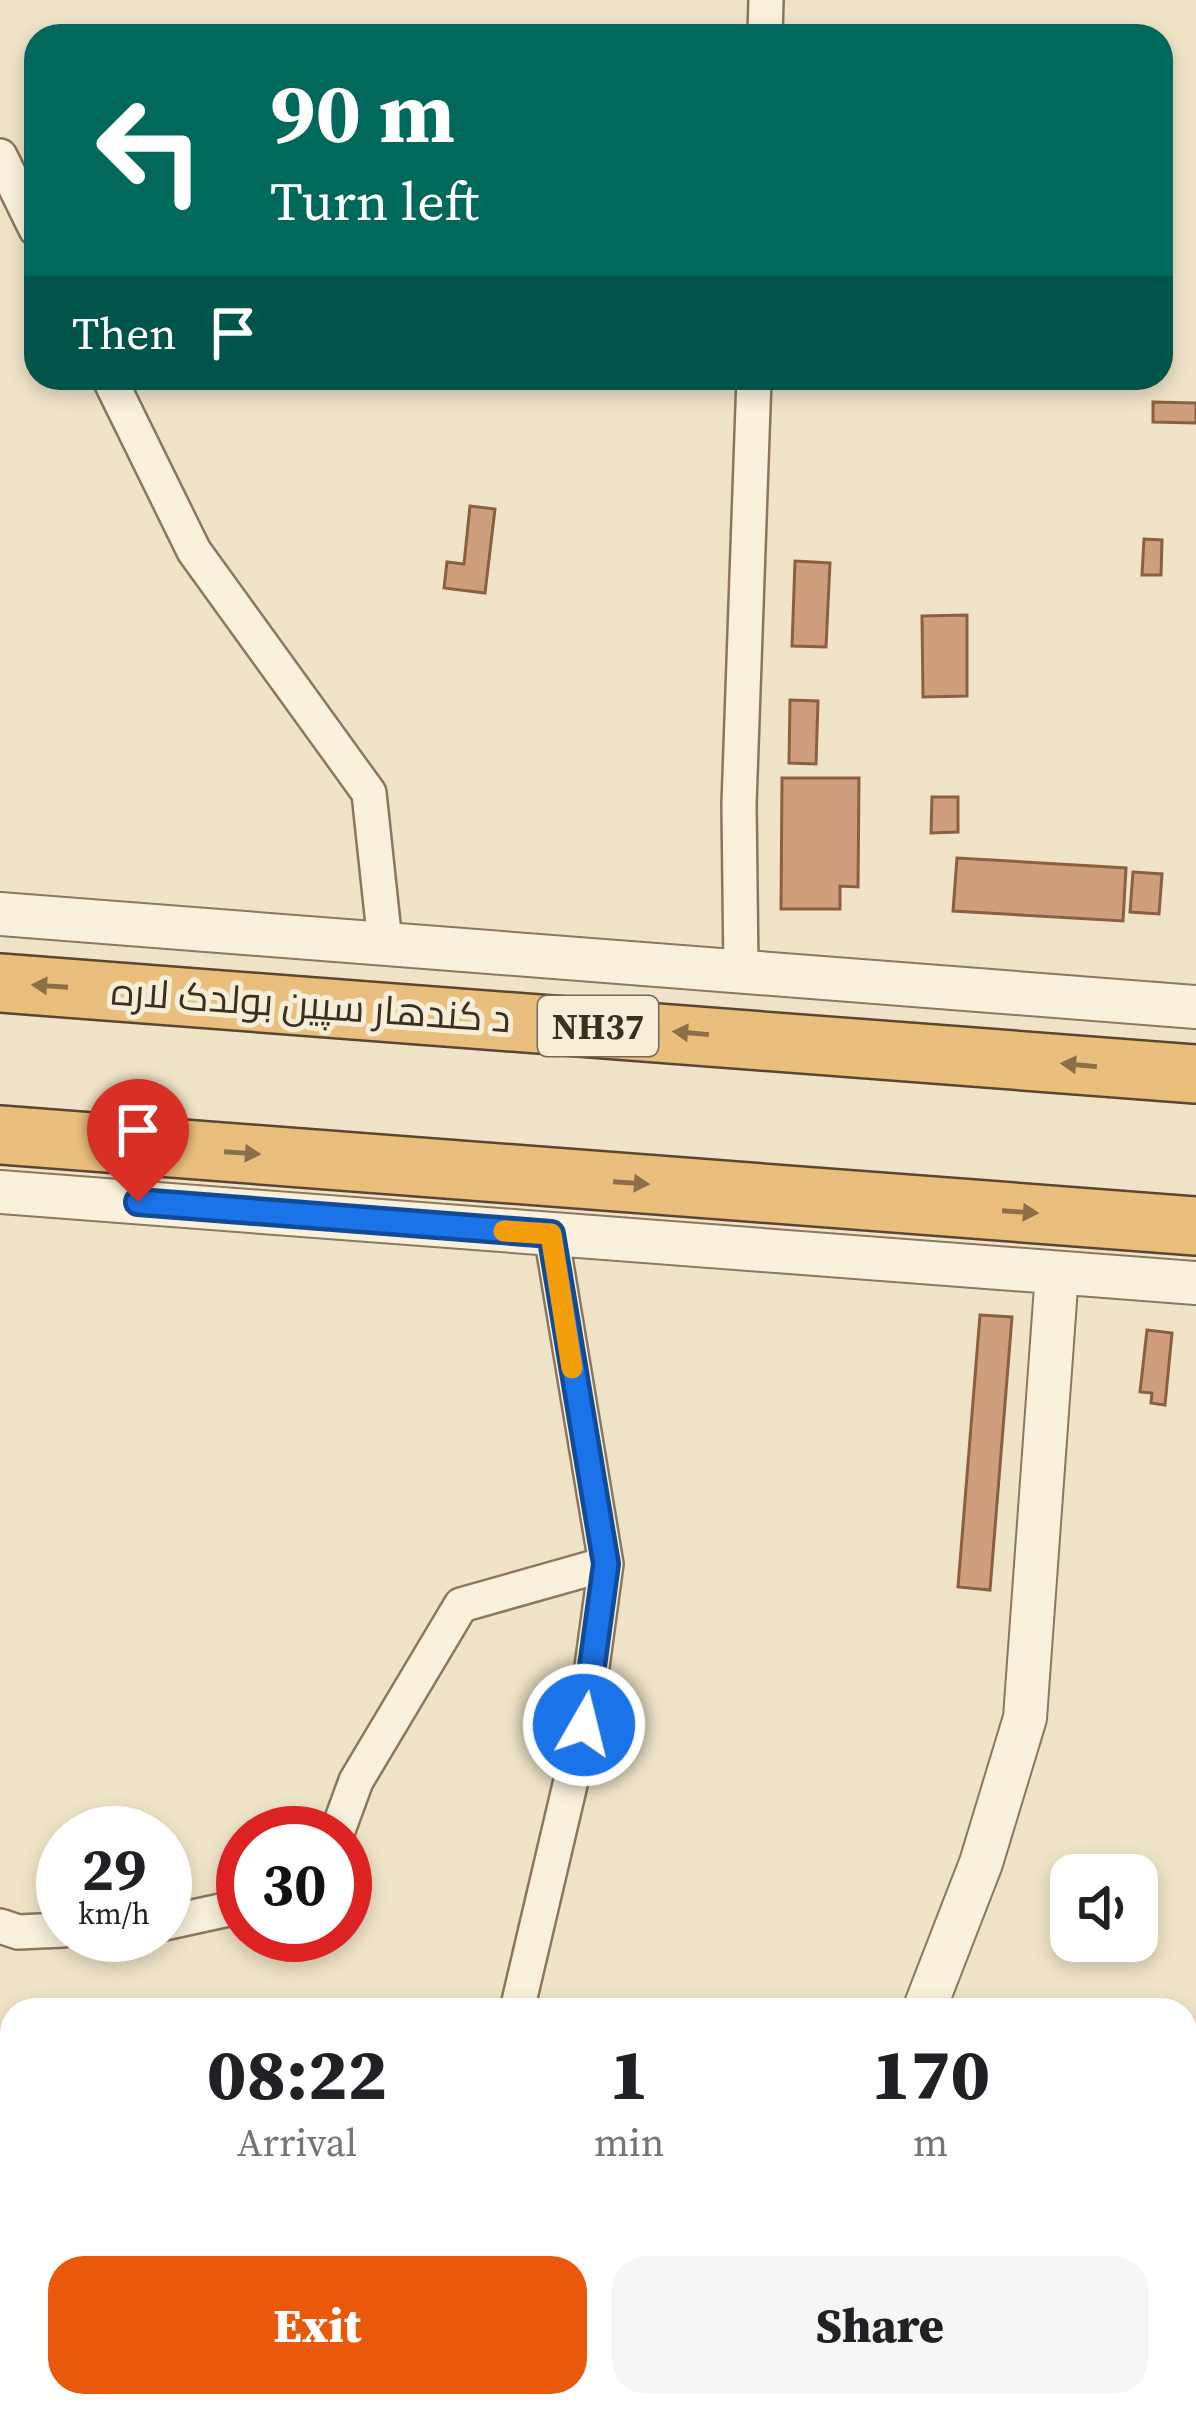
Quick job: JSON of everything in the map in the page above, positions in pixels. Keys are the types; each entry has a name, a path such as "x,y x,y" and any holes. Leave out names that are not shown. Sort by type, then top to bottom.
{"highway":[{"name":"د کندهار سپین بولدک لاره","path":"0,982 1196,1074"},
{"path":"0,1135 1196,1226"}],"street":[{"path":"0,156 24,205"},
{"path":"115,390 194,551 369,793 385,943"},
{"path":"740,971 740,803 754,390"},
{"path":"0,914 1196,1007"},
{"path":"0,1192 1196,1283"},
{"path":"520,1998 584,1725 606,1564 551,1234"},
{"path":"929,1998 980,1863 1025,1718 1057,1273"},
{"path":"347,1806 356,1781 461,1605 606,1564"},
{"path":"0,1926 36,1931"}],"building":[{"path":"1153,402 1196,403 1196,423 1153,422"},
{"path":"470,506 495,509 485,593 444,588 447,562 464,564"},
{"path":"1144,539 1162,540 1161,575 1142,575"},
{"path":"795,561 830,563 826,647 792,646"},
{"path":"967,615 967,696 923,697 922,616"},
{"path":"790,700 818,701 816,764 789,763"},
{"path":"782,778 859,778 858,887 840,886 840,909 781,909"},
{"path":"932,797 958,797 958,832 931,833"},
{"path":"957,858 1126,868 1123,921 953,911"},
{"path":"1133,872 1162,874 1159,914 1130,912"},
{"path":"980,1315 1012,1317 990,1590 958,1587"},
{"path":"1147,1330 1172,1333 1165,1405 1151,1403 1152,1393 1140,1392"}],"slow traffic":[{"path":"504,1231 551,1234 572,1368"}],"route":[{"path":"138,1202 551,1234 606,1564 584,1725"}]}
